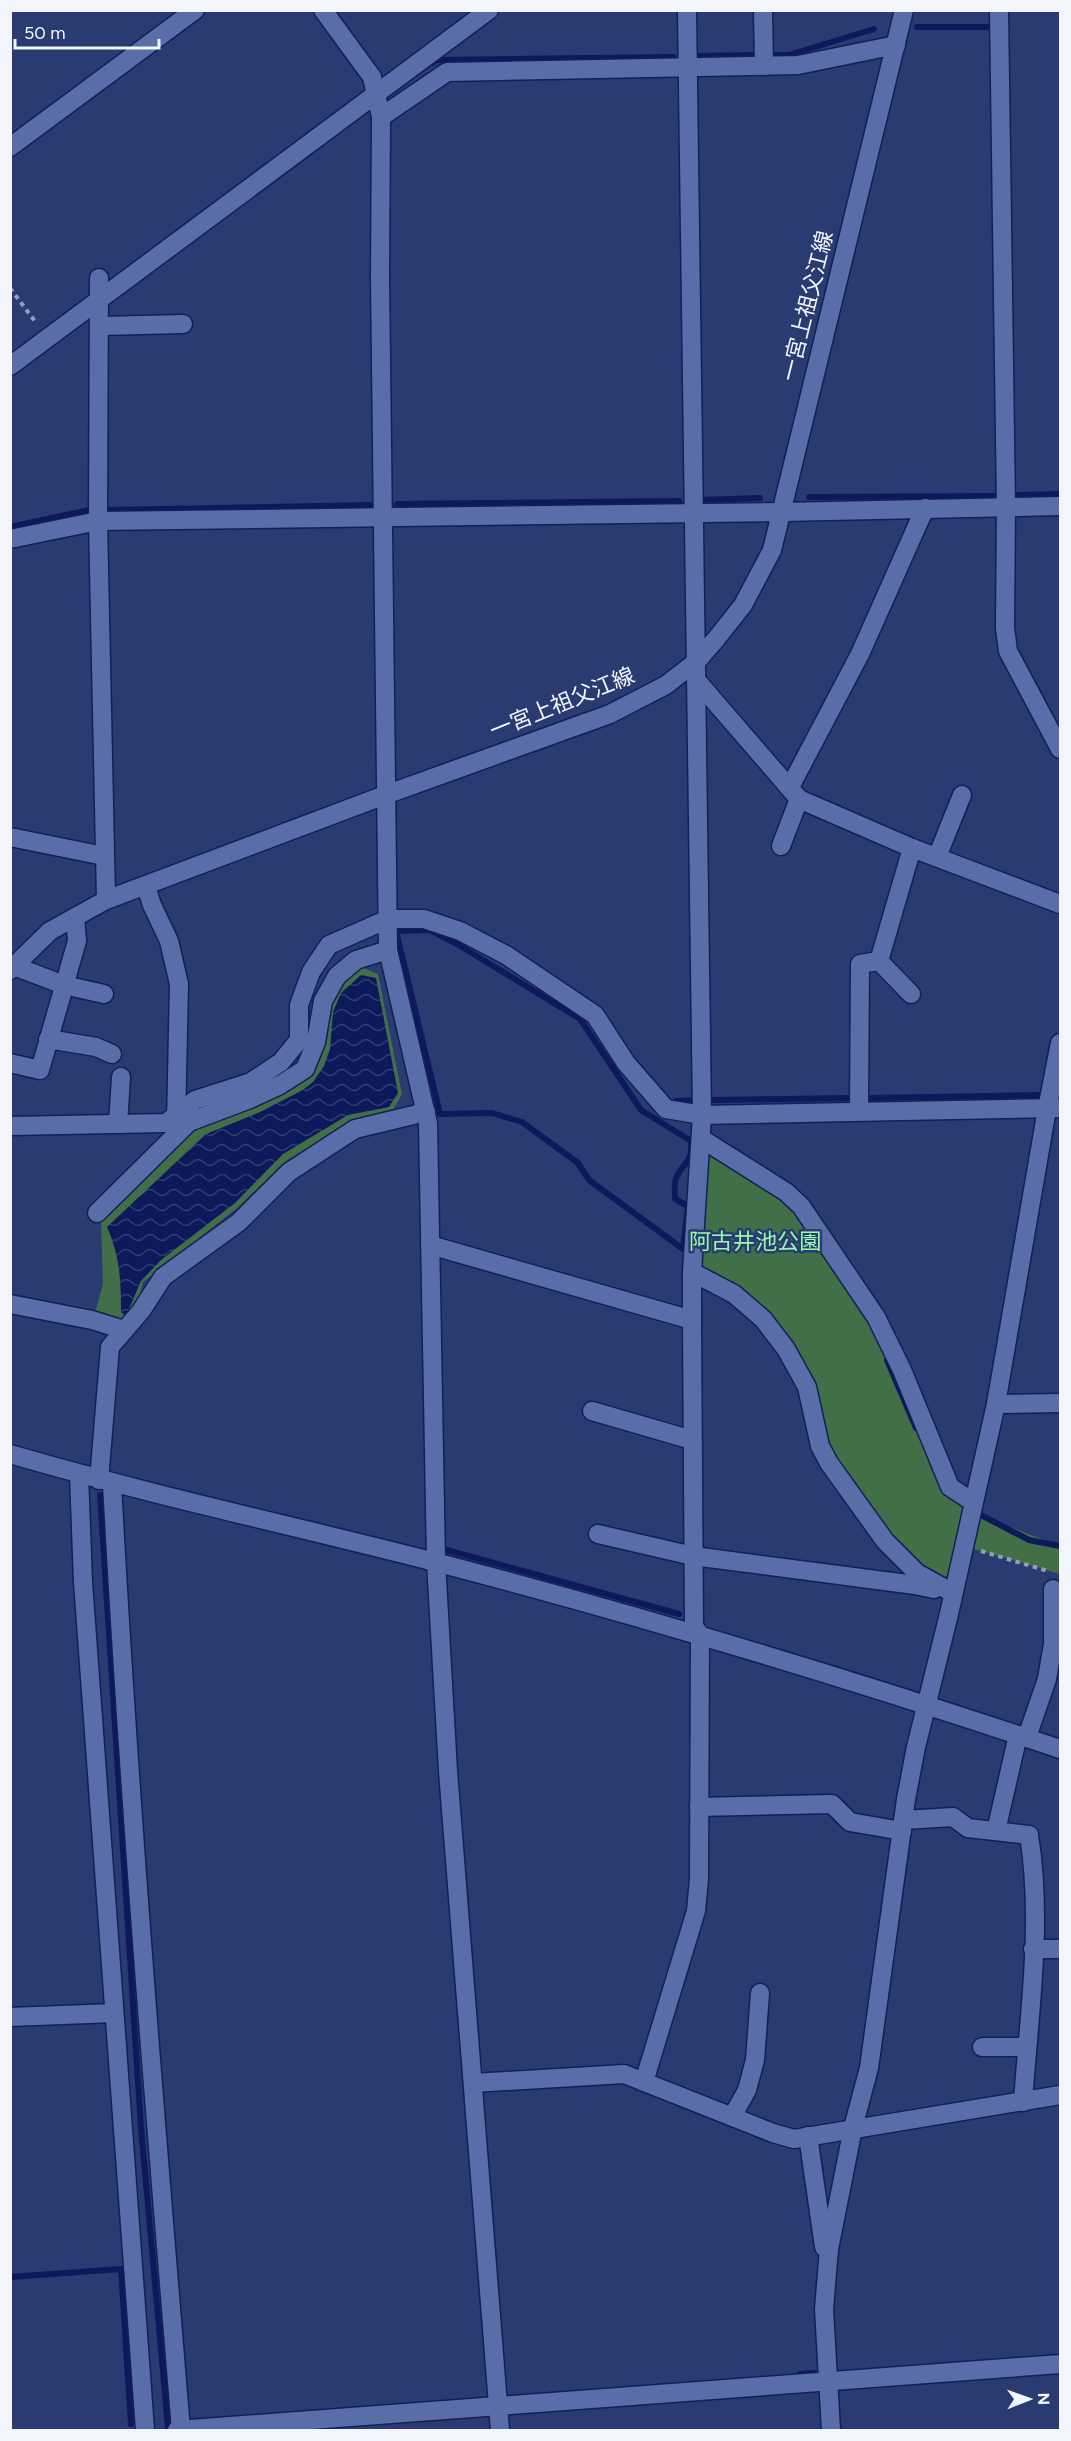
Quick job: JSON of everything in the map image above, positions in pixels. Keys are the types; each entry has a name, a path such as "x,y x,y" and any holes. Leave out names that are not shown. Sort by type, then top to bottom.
{"street":[{"path":"10,147 195,10"},
{"path":"323,10 372,77 381,117 387,950 428,1123 436,1562 448,1771 500,2430"},
{"path":"10,366 489,10"},
{"path":"644,2082 696,1911 699,1879 700,1635 694,1627 692,1272 702,1115 698,681 687,10"},
{"path":"763,10 764,66"},
{"name":"一宮上祖父江線","path":"12,968 50,931 106,900 385,795 610,714 666,685 697,661 743,605 772,550 904,10"},
{"path":"999,10 1006,507 1005,628 1008,651 1060,749"},
{"path":"381,117 447,72 798,65 896,45"},
{"path":"99,278 98,521 106,900"},
{"path":"100,326 183,324"},
{"path":"10,539 98,521 1060,506"},
{"path":"781,846 795,793 925,508"},
{"path":"698,681 795,793 912,848 1060,904"},
{"path":"937,857 962,795"},
{"path":"10,837 104,856"},
{"path":"879,961 912,848"},
{"path":"146,886 169,941 179,984 176,1124"},
{"path":"10,1063 40,1070 76,941 75,917"},
{"path":"97,1213 195,1100 251,1082 281,1062 299,1040 299,1005 311,972 329,945 388,920 424,919 460,931 506,955 595,1015 626,1064 666,1109 702,1115 1054,1109"},
{"path":"10,1126 176,1124 189,1122 250,1099 305,1069 316,1042 323,1001 337,976 356,960 387,950"},
{"path":"859,1111 860,964 879,961"},
{"path":"879,961 911,994"},
{"path":"12,968 64,985 104,994"},
{"path":"48,1039 96,1047 112,1054"},
{"path":"831,2430 824,2309 829,2250 853,2128 869,2068 916,1747 996,1404 1054,1109 1060,1043"},
{"path":"118,1124 121,1077"},
{"path":"426,1112 355,1129 289,1172 239,1222 163,1277 141,1311 110,1347 106,1482 180,2430 1060,2364"},
{"path":"702,1139 786,1192 801,1206 876,1317 902,1370 950,1487 973,1502"},
{"path":"429,1245 692,1320"},
{"path":"692,1272 734,1294 763,1319 786,1349 807,1387 820,1446 835,1472 885,1541 917,1574 953,1593"},
{"path":"10,1304 92,1320 124,1330"},
{"path":"996,1404 1060,1403"},
{"path":"592,1411 692,1440"},
{"path":"10,1454 106,1482 436,1562 700,1635 926,1704 1060,1749"},
{"path":"79,1474 83,1593 146,2430"},
{"path":"598,1534 693,1556 915,1584 953,1593"},
{"path":"996,1831 1022,1736 1047,1679 1053,1644 1052,1581"},
{"path":"699,1807 832,1804 850,1822 903,1825 953,1817 968,1828 1029,1835 1035,1891 1023,2102"},
{"path":"1033,1949 1060,1949"},
{"path":"732,2117 747,2090 755,2060 760,1993"},
{"path":"10,2017 114,2013"},
{"path":"982,2047 1026,2047"},
{"path":"473,2083 624,2074 773,2133 794,2139 1060,2095"},
{"path":"808,2136 827,2267"}],"path":[{"path":"10,288 38,325"},
{"path":"963,1546 1052,1581"}],"green space":[{"path":"359,966 378,974 402,1094 393,1110 354,1119 286,1161 236,1209 143,1282 136,1310 127,1319 94,1316 103,1284 101,1220 193,1126 285,1091 342,979"},
{"name":"阿古井池公園","path":"702,1139 786,1192 851,1280 971,1512 1060,1546 1060,1574 964,1546 953,1593 885,1541 816,1424 763,1319 692,1272"}],"water":[{"path":"361,975 376,978 398,1093 389,1107 348,1115 283,1154 235,1203 161,1260 141,1281 126,1316 121,1312 119,1269 115,1248 107,1227 206,1134 260,1112 301,1091 313,1082 324,1066 330,1049 333,1012 341,993"}],"waterway":[{"path":"917,27 992,27"},
{"path":"771,55 789,55 874,29"},
{"path":"697,56 759,55"},
{"path":"432,63 436,60 673,57"},
{"path":"1013,495 1060,494"},
{"path":"809,497 994,496"},
{"path":"702,500 760,498"},
{"path":"397,504 679,501"},
{"path":"107,510 370,505"},
{"path":"10,527 89,510"},
{"path":"430,930 580,1019 641,1110 691,1141 689,1159 675,1183 675,1199 688,1206 683,1249 589,1180 578,1163 522,1122 492,1113 440,1114 396,931 430,930"},
{"path":"868,1098 1041,1095"},
{"path":"711,1100 852,1098"},
{"path":"676,1101 694,1100"},
{"path":"887,1360 916,1428"},
{"path":"100,1495 141,2128 168,2427"},
{"path":"981,1515 1029,1540 1060,1546"},
{"path":"443,1549 679,1614"},
{"path":"10,2277 121,2269 131,2424"},
{"path":"800,2374 814,2373"}]}
